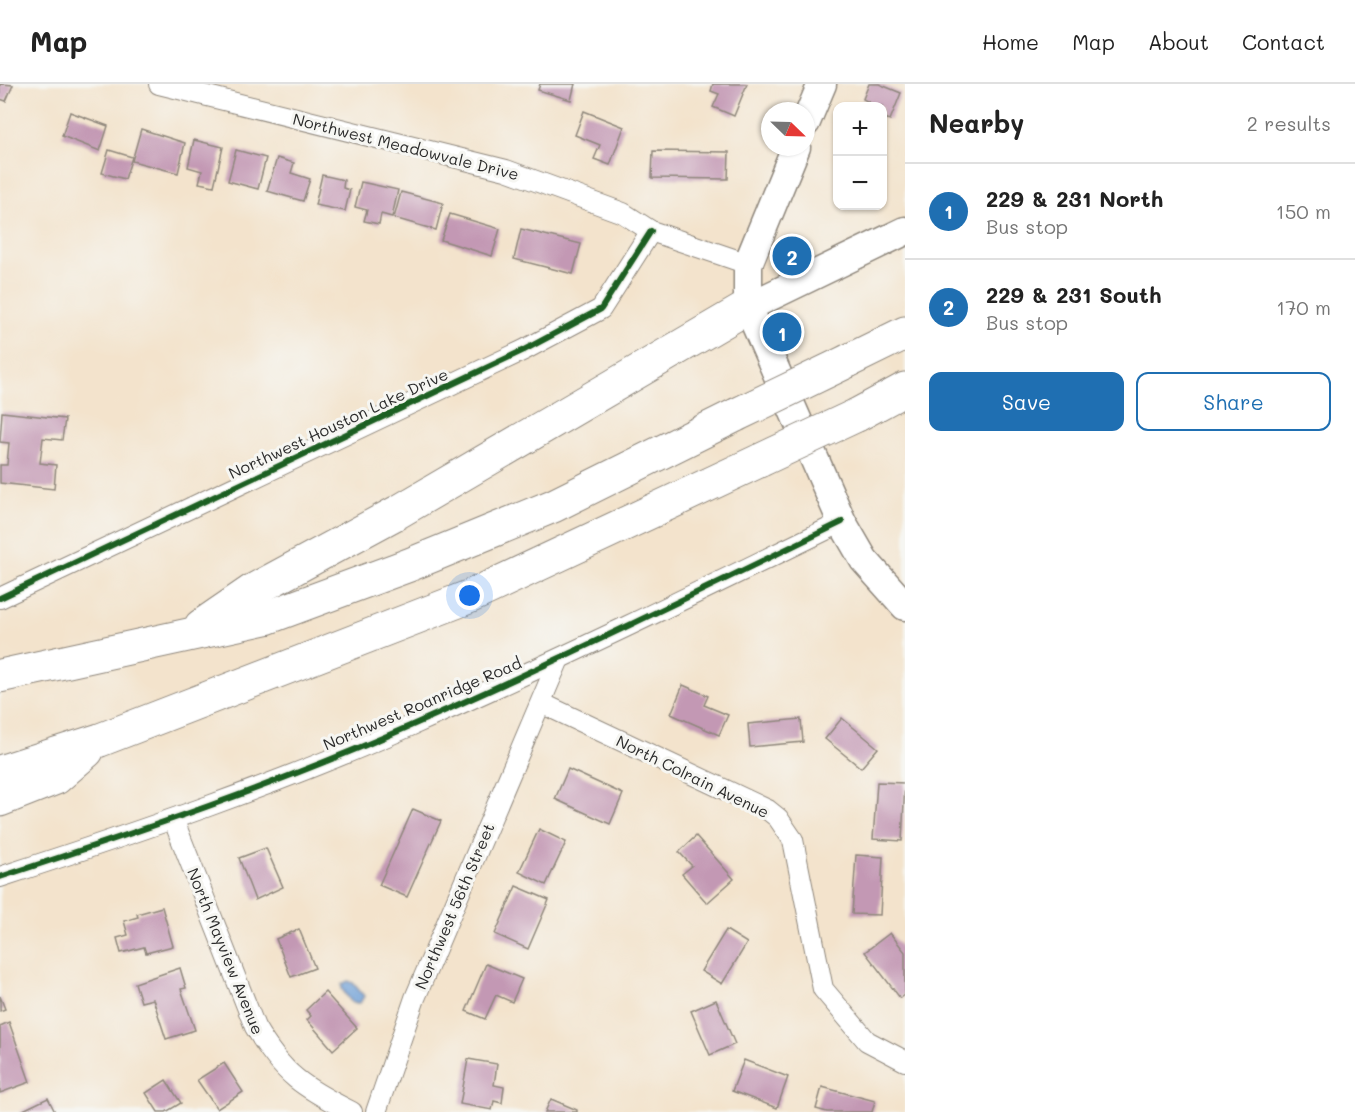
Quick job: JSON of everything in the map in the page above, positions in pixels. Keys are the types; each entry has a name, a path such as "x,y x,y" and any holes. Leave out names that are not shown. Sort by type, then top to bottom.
{"highway":[{"path":"184,638 262,586 398,512 748,307"},
{"path":"0,676 184,638 266,618 409,566 553,506 905,333"},
{"path":"0,772 100,740 471,597 856,415 905,389"},
{"path":"0,801 56,778 100,740"}],"street":[{"name":"Northwest Meadowvale Drive","path":"159,84 506,170 623,213 651,231 748,264"},
{"path":"814,102 822,84"},
{"path":"792,156 748,264 748,307 842,522 864,560 905,606"},
{"name":"Northwest Houston Lake Drive","path":"2,593 524,350 601,309 651,231"},
{"path":"748,307 905,231"},
{"name":"Northwest Roanridge Road","path":"0,877 174,820 409,726 559,659 842,522"},
{"name":"Northwest 56th Street","path":"376,1112 415,998 559,659"},
{"name":"North Colrain Avenue","path":"541,703 768,810 778,818 788,830 796,853 823,989 867,1041 905,1061"},
{"name":"North Mayview Avenue","path":"174,820 255,1027 269,1051 287,1072 308,1090 352,1112"}],"water":[{"path":"348,981 353,983 364,996 360,1003 352,1003 342,989 342,984"}],"building":[{"path":"0,84 13,85 6,101 0,99"},
{"path":"540,84 575,84 571,100 538,90"},
{"path":"713,84 747,84 734,116 713,107 719,94 711,91"},
{"path":"869,84 879,84 901,93 890,120 887,119 887,102 869,102 863,99"},
{"path":"584,111 624,127 610,165 594,159 600,145 575,135"},
{"path":"70,112 108,126 100,151 62,136"},
{"path":"141,129 185,143 178,173 132,161"},
{"path":"194,140 223,147 214,186 199,183 202,171 188,167"},
{"path":"109,150 132,157 125,179 102,173"},
{"path":"236,150 266,158 258,189 228,181"},
{"path":"653,151 729,152 728,179 652,178"},
{"path":"277,158 294,163 291,173 310,179 303,201 267,191"},
{"path":"322,175 344,180 343,188 350,190 345,211 315,205"},
{"path":"361,182 398,190 392,217 381,214 379,224 364,221 367,210 355,207"},
{"path":"401,192 443,203 436,230 394,218"},
{"path":"450,214 500,229 492,256 441,240"},
{"path":"521,229 581,244 573,274 514,259"},
{"path":"2,412 65,419 62,440 43,438 40,463 56,465 54,489 0,483 0,465 7,465 9,443 0,442"},
{"path":"683,685 708,696 704,705 728,715 719,735 671,714"},
{"path":"842,718 878,748 861,768 825,739"},
{"path":"801,719 803,742 750,747 748,724"},
{"path":"568,769 623,794 610,824 555,799"},
{"path":"877,782 905,783 902,841 873,839"},
{"path":"413,809 441,821 407,897 379,885"},
{"path":"539,829 566,842 546,885 519,872"},
{"path":"696,836 734,879 707,903 682,874 692,866 679,852"},
{"path":"266,848 283,887 255,900 239,858"},
{"path":"856,855 883,857 880,915 852,914"},
{"path":"516,886 549,900 528,949 495,934"},
{"path":"162,907 173,946 146,953 144,947 121,953 117,938 128,935 124,921 138,917 137,914"},
{"path":"299,929 315,968 291,977 276,939"},
{"path":"726,930 747,943 722,984 701,971"},
{"path":"890,933 905,952 905,994 900,998 865,952"},
{"path":"486,964 522,979 512,1002 496,995 485,1019 466,1011"},
{"path":"180,968 186,988 181,989 195,1030 166,1039 153,999 141,1002 135,983"},
{"path":"325,992 357,1028 333,1050 307,1020 311,1016 306,1010"},
{"path":"0,996 5,1009 0,1011"},
{"path":"716,1000 735,1044 710,1055 691,1011"},
{"path":"9,1022 30,1082 0,1093 0,1026"},
{"path":"468,1059 497,1064 494,1085 504,1087 502,1103 494,1101 492,1110 460,1104"},
{"path":"744,1060 788,1077 777,1108 732,1091"},
{"path":"224,1063 243,1092 217,1109 197,1080"},
{"path":"166,1080 181,1103 166,1112 158,1112 146,1093"},
{"path":"822,1087 875,1101 872,1112 827,1112 816,1109"},
{"path":"48,1098 55,1112 19,1112"},
{"path":"551,1099 577,1110 577,1112 545,1112"}],"cycle path":[{"path":"0,598 524,350 601,309 651,231"},
{"path":"0,877 206,807 360,748 573,652 842,522"}],"place":[{"name":"229 & 231 South","path":"792,256"},
{"name":"229 & 231 North","path":"782,332"}]}
